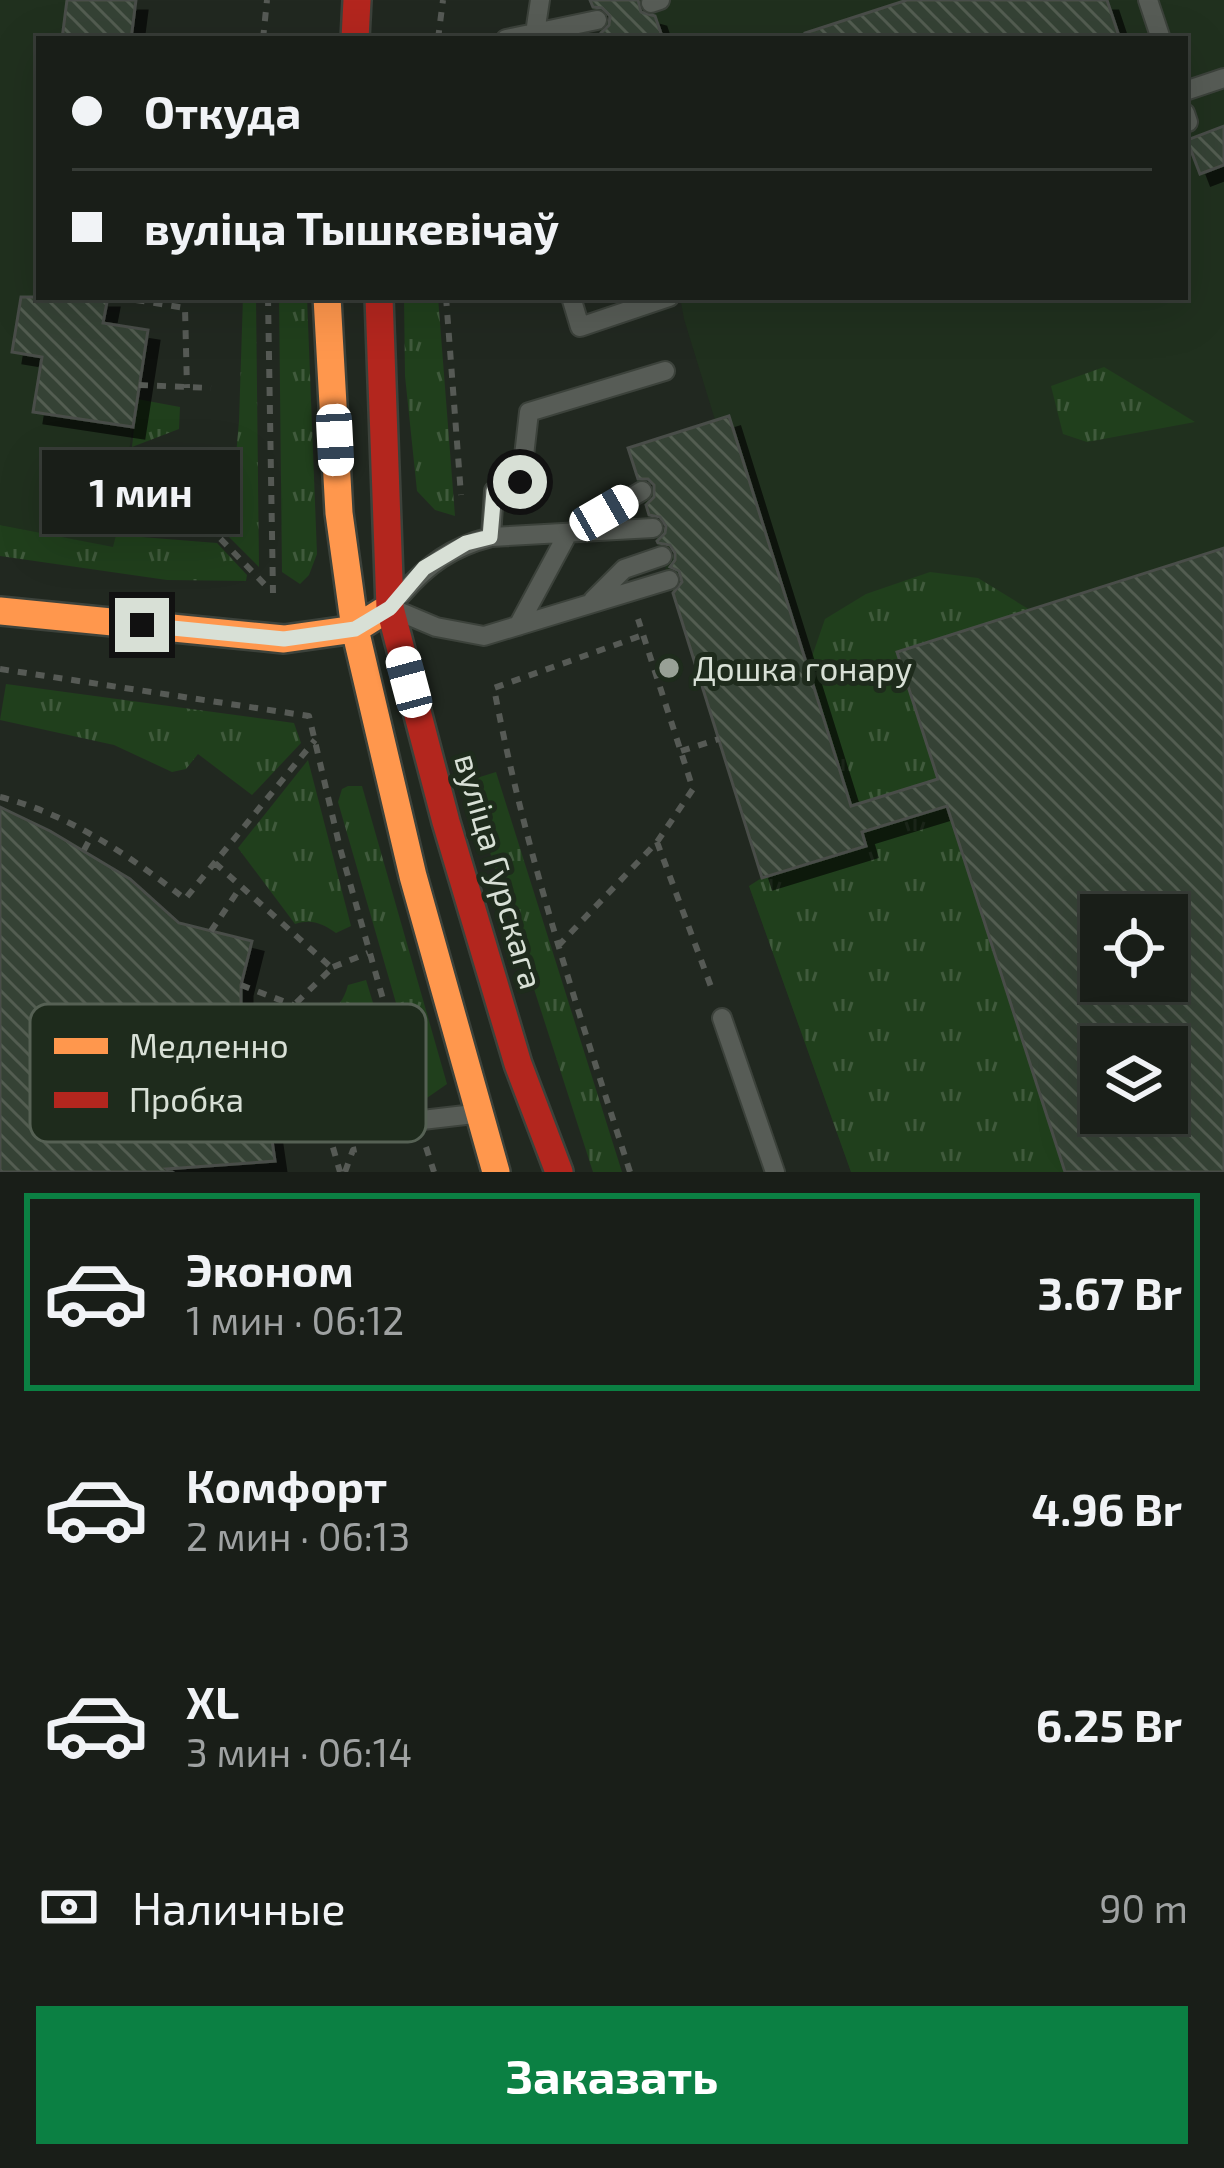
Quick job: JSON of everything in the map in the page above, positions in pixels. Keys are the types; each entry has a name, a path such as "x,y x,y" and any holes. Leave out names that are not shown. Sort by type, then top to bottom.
{"main road":[{"path":"355,36 357,0"},
{"path":"327,300 339,513 355,629 413,876 496,1172"},
{"name":"вуліца Гурскага","path":"379,300 390,608 446,822 518,1064 559,1172"},
{"path":"0,610 284,639 355,629 390,608"}],"lane":[{"path":"535,33 540,0"},
{"path":"1148,0 1160,36"},
{"path":"520,36 597,20"},
{"path":"1188,90 1224,78"},
{"path":"573,300 580,327 660,300"},
{"path":"490,537 494,491 520,482 529,412 665,371"},
{"path":"518,626 568,535 642,491"},
{"path":"653,528 490,537 466,543 424,568 390,608 436,627 484,636 669,580"},
{"path":"589,604 624,569 662,556"},
{"path":"722,1018 775,1172"},
{"path":"426,1120 478,1114"}],"path":[{"path":"262,36 267,0"},
{"path":"438,36 443,0"},
{"path":"136,300 185,308"},
{"path":"185,300 187,388"},
{"path":"183,500 273,592 268,300"},
{"path":"446,300 461,495"},
{"path":"139,385 211,388"},
{"path":"558,946 658,842 693,789 629,592"},
{"path":"630,1172 558,946 494,688 643,635"},
{"path":"0,669 309,716 383,1004"},
{"path":"681,752 718,739"},
{"path":"0,797 92,835 185,899 315,740"},
{"path":"84,850 92,835"},
{"path":"658,842 722,1018"},
{"path":"215,863 332,968"},
{"path":"211,931 240,888"},
{"path":"295,1004 332,968 368,952"},
{"path":"241,985 291,1004"},
{"path":"332,1142 340,1172"},
{"path":"425,1142 434,1172"}],"shaded area":[{"path":"0,0 136,0 131,33 144,36 36,36 36,300 107,300 104,323 148,330 114,548 0,525"},
{"path":"590,0 1224,0 1224,1172 851,1172 749,886 762,877 628,448 715,420 681,300 1188,300 1188,36 602,36"}],"green space":[{"path":"243,300 256,300 259,567 229,537"},
{"path":"279,300 307,300 317,554 300,584 282,572"},
{"path":"404,300 438,300 455,516 435,510 417,491 405,376"},
{"path":"1104,367 1195,422 1087,442 1063,434 1051,386"},
{"path":"137,399 180,407 179,429 132,447"},
{"path":"0,525 113,547 116,535 217,543 247,575 246,581 167,580 0,556"},
{"path":"930,572 978,578 1030,610 898,652 938,779 851,806 808,668 825,619 866,594"},
{"path":"6,684 294,723 301,743 252,795 198,754 186,769 172,772 114,745 0,720"},
{"path":"308,760 351,926 336,933 316,923 295,924 238,848"},
{"path":"496,772 622,1172 593,1172 467,781"},
{"path":"362,786 424,1004 396,1004 338,802 342,789"},
{"path":"947,806 1065,1172 851,1172 749,886 862,833"},
{"path":"366,980 373,1004 339,1004 348,985"},
{"path":"426,1010 447,1084 426,1099"}],"building":[{"path":"67,0 136,0 131,36 62,36"},
{"path":"590,0 638,0 641,12 655,16 662,36 602,36 610,16"},
{"path":"907,0 1107,0 1119,36 806,36"},
{"path":"1224,126 1224,165 1200,174 1188,140"},
{"path":"21,297 107,300 103,323 148,330 133,427 33,412 42,357 12,352"},
{"path":"729,416 851,806 938,779 897,652 1224,548 1224,1172 1065,1172 947,806 862,832 866,846 762,878 673,593 682,582 679,571 670,567 675,553 670,545 658,543 666,526 660,517 649,515 646,505 654,497 654,485 638,479 628,448"},
{"path":"0,807 130,879 179,923 252,941 241,1004 30,1004 30,1142 272,1142 275,1161 167,1169 172,1172 0,1172"}],"traffic: slow":[{"path":"327,300 339,513 355,629 413,876 496,1172"},
{"path":"0,611 284,639 355,629 382,612"}],"traffic: jam":[{"path":"355,36 357,0"},
{"path":"379,300 390,608 446,822 518,1064 559,1172"}],"place":[{"name":"Дошка гонару","path":"669,668"}],"route":[{"path":"142,625 284,639 355,629 390,608 424,568 466,543 490,537 494,491 520,482"}]}
